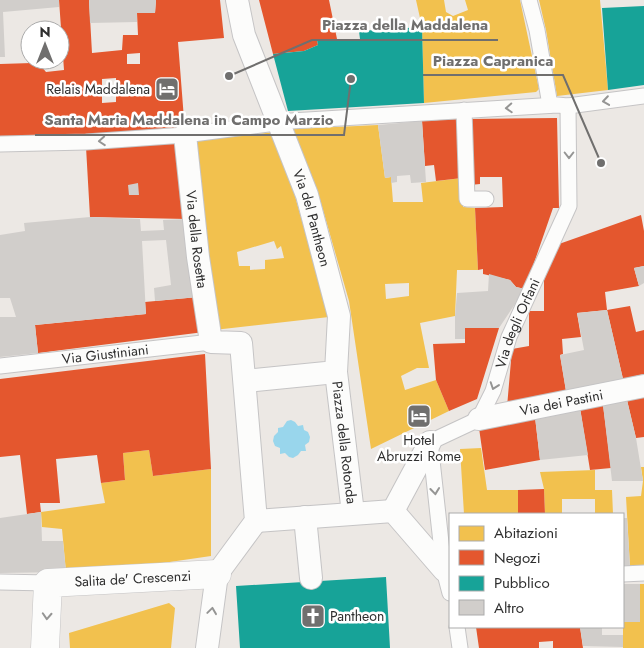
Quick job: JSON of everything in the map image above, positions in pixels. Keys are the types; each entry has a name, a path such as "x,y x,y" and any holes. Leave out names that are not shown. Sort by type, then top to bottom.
{"street":[{"name":"Via del Pantheon","path":"237,0 244,35 284,125 307,195 339,316"},
{"name":"Via della Rosetta","path":"185,135 198,256 211,342"},
{"name":"Piazza della Rotonda","path":"339,316 336,372 353,514"},
{"path":"207,648 217,574 256,521 241,343 211,342"},
{"name":"Piazza della Rotonda","path":"244,381 336,372"},
{"name":"Via dei Pastini","path":"478,419 644,386"},
{"path":"430,442 393,511 448,580"},
{"name":"Piazza della Rotonda","path":"256,521 393,511"},
{"path":"305,517 311,578"},
{"name":"Salita de' Crescenzi","path":"48,584 217,574"},
{"path":"45,648 48,584"}],"lane":[{"name":"Via degli Orfani","path":"478,419 493,391 509,338 569,206 558,105 529,0"},
{"path":"0,144 86,142 185,135 464,110 558,105 644,96"},
{"path":"464,110 467,199 486,199"},
{"name":"Via Giustiniani","path":"0,366 211,342"},
{"path":"448,580 430,442 478,419"},
{"path":"624,574 644,574"},
{"path":"0,582 48,584"},
{"path":"457,628 460,648"}],"water":[{"path":"291,420 298,426 303,425 304,430 308,432 310,437 309,442 305,445 306,451 301,451 293,458 285,453 280,454 280,448 275,446 273,441 278,428 283,427 287,421"}],"building: Abitazioni":[{"path":"416,0 444,0 446,12 453,16 468,10 465,0 520,0 539,89 536,92 424,103 422,27"},
{"path":"539,0 600,0 608,90 557,96"},
{"path":"378,125 385,178 391,177 393,202 423,202 421,183 462,178 463,207 475,208 478,270 457,270 455,316 420,323 429,368 417,368 401,376 405,390 436,380 449,411 371,449 349,301 317,189 292,134 294,129","holes":["409,283 409,296 386,299 385,284"]},
{"path":"277,132 329,317 214,330 193,140","holes":["274,241 277,249 281,246 284,258 265,260 265,269 250,270 250,266 239,266 237,252"]},
{"path":"481,448 487,490 518,490 518,513 464,513 460,449"},
{"path":"149,450 153,476 211,469 211,556 142,566 66,572 62,529 42,527 41,512 105,503 101,483 125,480 123,453"},
{"path":"641,467 644,467 644,566 630,567 626,497 641,496 643,481"},
{"path":"595,470 595,490 612,490 613,513 595,513 595,499 562,499 562,513 545,513 544,489 540,472"},
{"path":"640,584 644,584 644,648 623,648 624,622 640,622"},
{"path":"169,603 175,608 171,648 70,648 69,633"}],"building: Negozi":[{"path":"59,0 89,0 92,53 122,50 123,35 138,35 137,13 155,13 156,0 220,0 224,38 178,42 185,132 97,136 0,137 0,64 20,63 20,70 44,70 46,72 70,70 70,20 60,20","holes":["140,53 140,64 127,64 127,54","116,78 116,102 102,103 102,79"]},
{"path":"259,0 329,0 337,39 317,40 318,45 304,51 273,54"},
{"path":"557,118 559,208 553,208 525,289 516,287 510,280 483,274 483,269 478,270 475,208 503,207 502,177 480,177 480,184 470,185 469,119"},
{"path":"459,119 462,178 436,181 434,165 425,166 422,121"},
{"path":"179,142 187,219 90,217 86,147"},
{"path":"641,215 644,231 644,266 634,268 639,286 605,292 607,310 577,313 581,337 562,339 563,354 560,355 566,391 507,407 512,349 529,346 529,311 544,311 544,280 559,244"},
{"path":"198,297 204,332 38,353 35,325 146,314 145,302"},
{"path":"630,306 636,332 644,330 644,374 623,379 607,310"},
{"path":"465,328 499,328 477,399 449,411 436,380 433,344 465,343"},
{"path":"205,354 211,469 153,476 149,450 123,453 125,480 101,483 97,455 56,459 60,503 40,503 41,512 27,514 20,455 0,457 0,379"},
{"path":"644,396 644,437 636,438 627,400"},
{"path":"603,405 611,468 590,470 580,408"},
{"path":"535,417 540,460 485,470 479,428"},
{"path":"544,489 545,513 518,513 518,490"},
{"path":"476,628 580,628 583,648 553,648 553,641 539,642 539,648 479,648"}],"building: Pubblico":[{"path":"644,6 644,85 608,90 602,8"},
{"path":"422,27 424,103 288,111 273,54 304,51 318,45 317,40 360,39 359,31"},
{"name":"Pantheon","path":"386,577 390,648 240,648 236,586"}],"building: Altro":[{"path":"0,0 59,0 59,7 3,12 5,57 0,57"},
{"path":"89,0 156,0 155,13 137,13 137,22 90,23"},
{"path":"422,121 426,182 411,183 410,175 397,176 397,182 391,183 391,177 385,178 378,125"},
{"path":"138,183 139,195 129,195 128,185"},
{"path":"90,217 140,219 141,231 164,230 163,220 187,219 198,297 155,301 154,288 171,285 166,240 142,241 146,314 35,325 38,353 0,357 0,317 16,317 10,298 0,298 0,235 25,231 24,223"},
{"path":"644,266 644,283 639,286 634,268"},
{"path":"489,274 510,280 516,287 525,289 499,328 465,328 465,339 455,339 457,293 488,291"},
{"path":"607,310 623,379 566,391 560,355 584,350 577,313"},
{"path":"627,400 643,481 612,481 603,405"},
{"path":"580,408 588,455 540,460 535,417"},
{"path":"41,512 42,541 63,541 66,572 0,573 0,518"},
{"path":"624,518 627,518 630,567 624,567"},
{"path":"624,584 640,584 640,622 624,622"},
{"path":"580,628 602,628 602,635 623,635 623,647 583,646"}],"place":[{"name":"Piazza della Maddalena","path":"229,76"},
{"name":"Santa Maria Maddalena in Campo Marzio","path":"351,79"},
{"name":"Relais Maddalena","path":"167,89"},
{"name":"Piazza Capranica","path":"601,163"},
{"name":"Hotel Abruzzi Rome","path":"419,416"},
{"name":"Pantheon","path":"313,616"}]}
